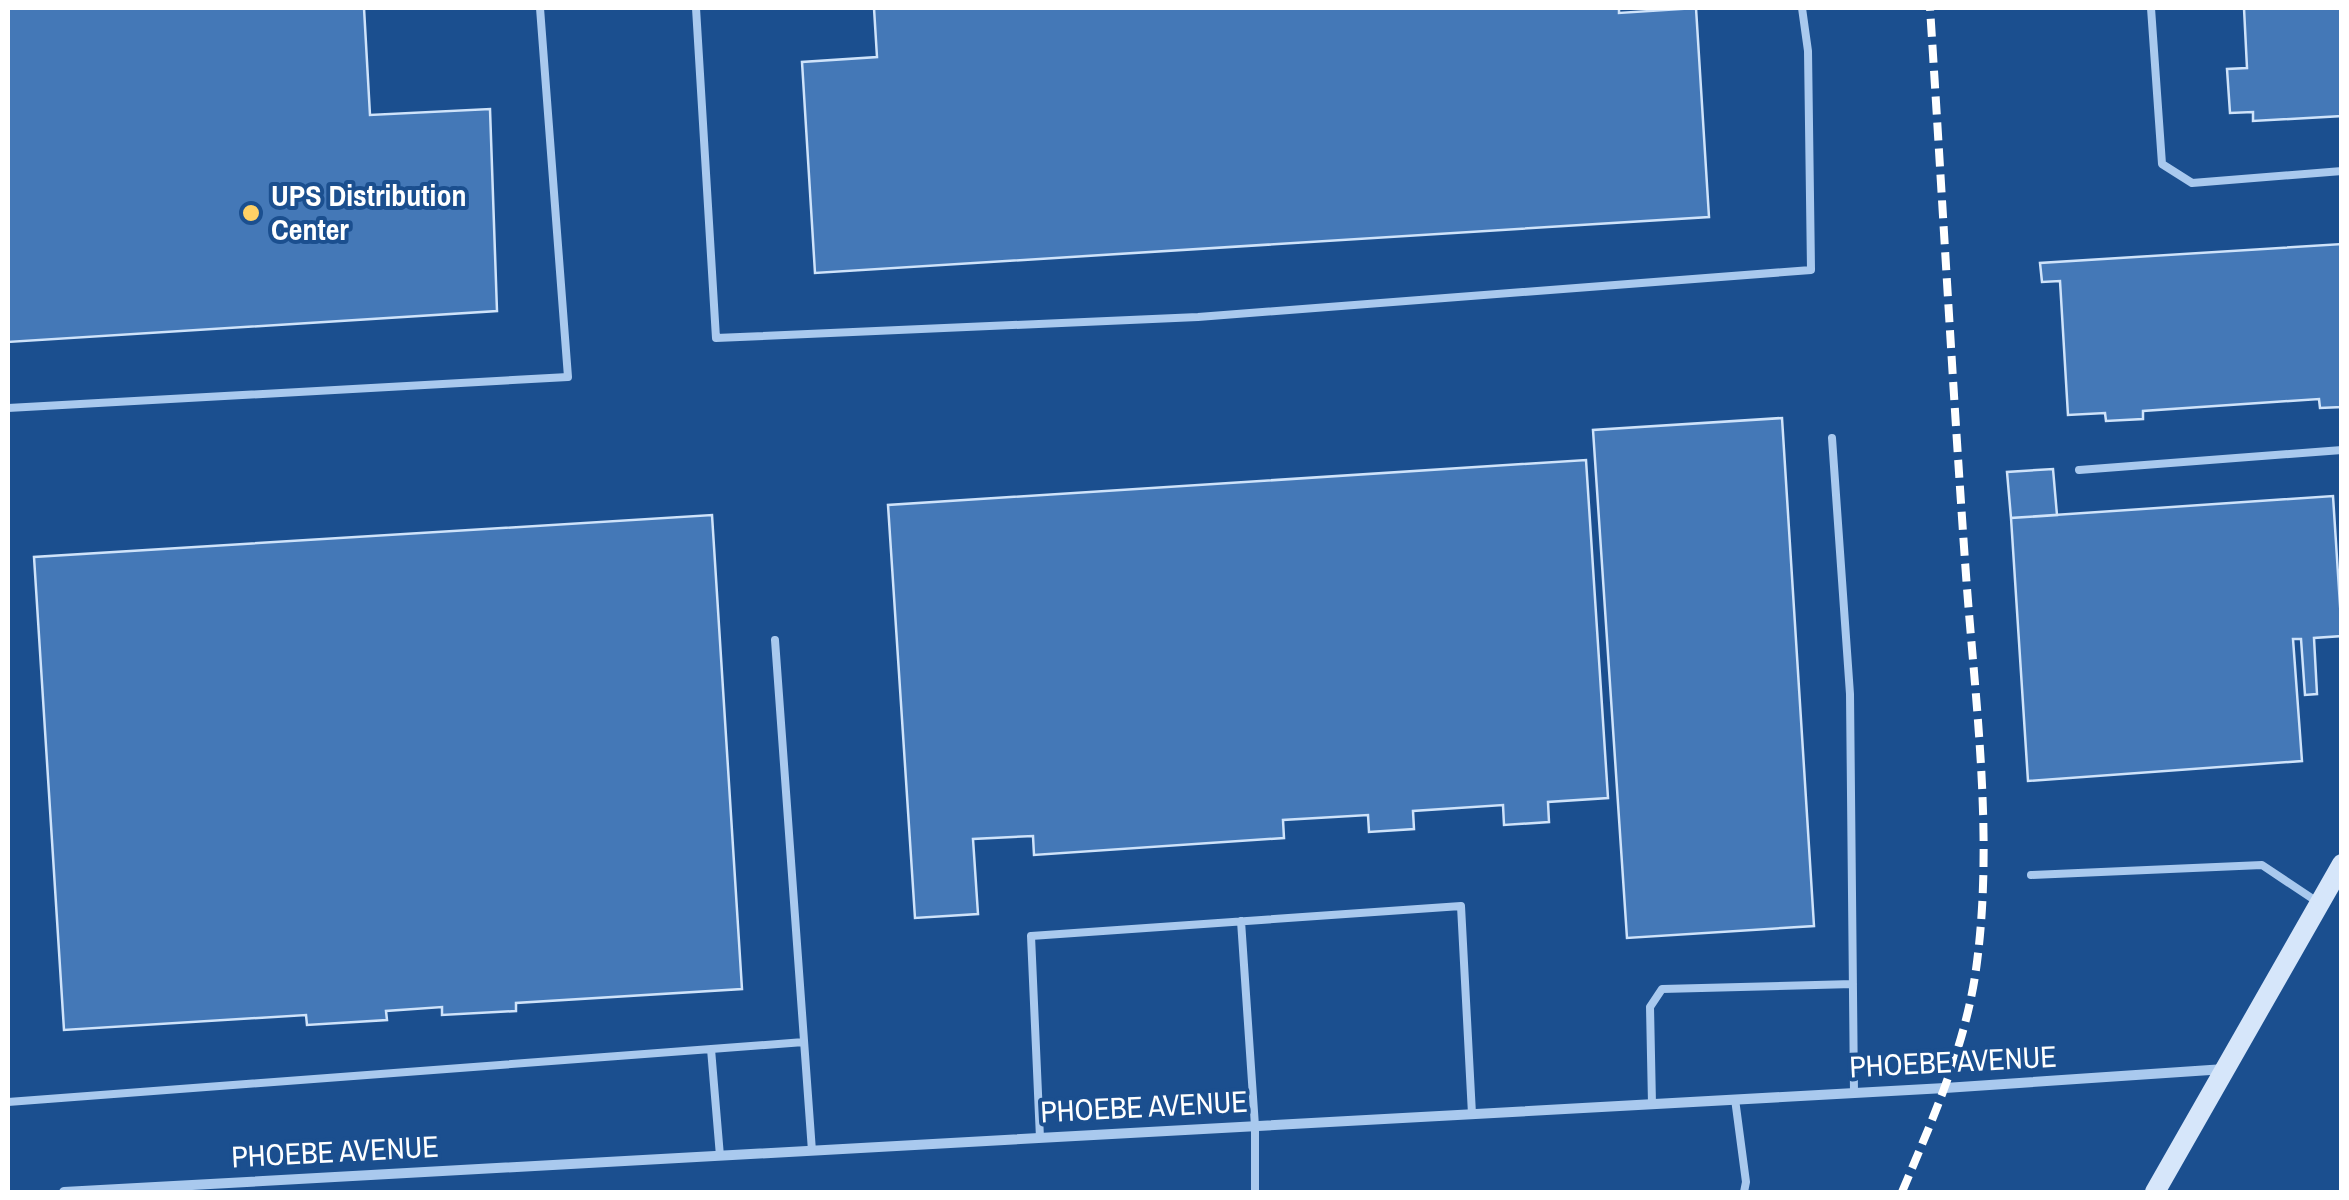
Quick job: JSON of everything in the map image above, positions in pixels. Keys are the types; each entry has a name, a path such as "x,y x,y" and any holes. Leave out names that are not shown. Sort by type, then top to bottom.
{"street":[{"path":"2155,1192 2342,864"},
{"name":"PHOEBE AVENUE","path":"64,1192 1735,1100 2226,1069"}],"lane":[{"path":"8,408 568,377 540,8"},
{"path":"696,8 716,338 1198,317 1810,270 1808,51 1802,8"},
{"path":"2151,8 2162,164 2192,183 2342,171"},
{"path":"1832,438 1850,694 1854,1092"},
{"path":"2079,470 2342,450"},
{"path":"775,640 812,1151"},
{"path":"2030,874 2262,865 2320,904"},
{"path":"1040,1138 1031,936 1461,906 1472,1114"},
{"path":"1241,921 1255,1126 1255,1192"},
{"path":"1652,1104 1650,1007 1662,988 1854,984"},
{"path":"8,1102 804,1042"},
{"path":"711,1049 720,1156"},
{"path":"1735,1100 1744,1192"}],"building":[{"name":"UPS Distribution Center","path":"8,8 364,8 370,115 490,109 497,311 8,342"},
{"path":"874,8 1619,8 1619,13 1696,8 1709,217 815,273 802,62 877,57"},
{"path":"2244,8 2342,8 2342,116 2253,121 2253,112 2230,113 2227,69 2247,68"},
{"path":"2342,244 2342,407 2320,408 2319,399 2143,411 2143,419 2106,421 2105,413 2068,415 2060,281 2042,282 2040,263"},
{"path":"1782,418 1814,926 1627,938 1593,430"},
{"path":"1586,460 1608,798 1548,802 1549,822 1504,825 1503,805 1413,811 1414,829 1369,832 1368,815 1283,820 1284,838 1034,855 1033,836 973,839 978,914 915,918 888,505"},
{"path":"2053,469 2057,515 2011,518 2007,472"},
{"path":"2333,496 2342,636 2314,638 2317,694 2305,695 2301,639 2293,639 2302,761 2028,781 2011,518"},
{"path":"712,515 742,989 516,1003 516,1011 442,1015 442,1007 386,1011 387,1020 307,1025 306,1015 64,1030 34,557"}],"railway":[{"path":"1902,1192 1947,1080 1965,1022 1977,962 1984,862 1981,761 1930,8"}],"place":[{"name":"UPS Distribution Center","path":"251,213"}]}
